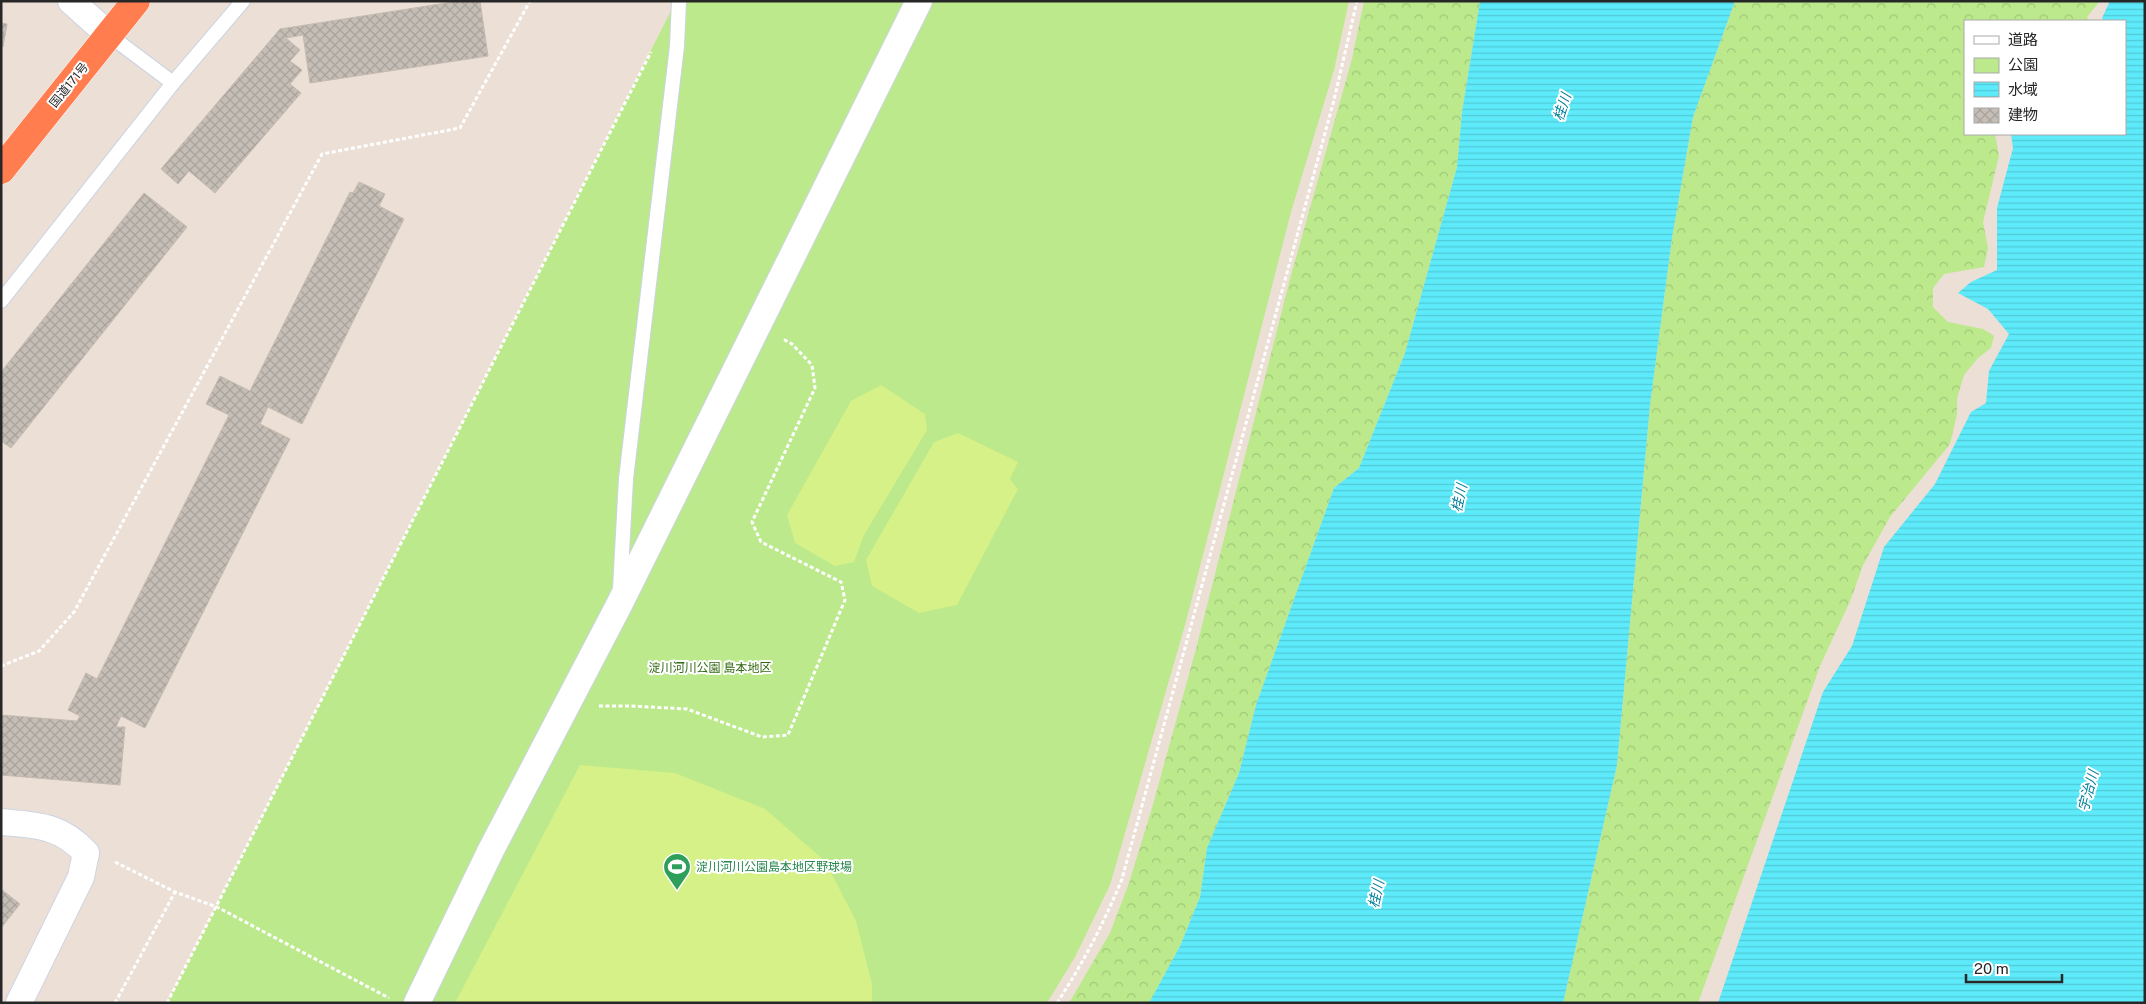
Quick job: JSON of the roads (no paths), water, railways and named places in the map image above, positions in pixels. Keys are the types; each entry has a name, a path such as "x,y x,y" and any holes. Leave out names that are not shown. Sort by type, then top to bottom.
{"highway":[{"name":"国道171号","path":"1,170 136,1"}],"street":[{"path":"71,1 109,35"},
{"path":"417,1003 491,850 619,605 759,324 796,244 919,1"},
{"path":"1,822 50,827 76,842 86,853 81,877 20,1003"}],"lane":[{"path":"1,301 173,83 243,1"},
{"path":"619,605 626,479 677,46 679,1"},
{"path":"109,35 173,83"}],"water":[{"name":"桂川","path":"1480,1 1735,1 1693,117 1672,238 1650,405 1617,765 1563,1003 1149,1003 1180,946 1200,897 1207,848 1239,773 1256,705 1334,488 1359,468 1405,353 1457,167 1462,112"},
{"name":"宇治川","path":"2110,1 2145,1 2145,1003 1718,1003 1823,692 1852,646 1884,547 1935,484 1971,412 1986,403 1989,371 2009,334 1988,309 1958,293 1971,282 1997,270 1997,208 2013,148 2011,135 2126,135 2126,20 2103,20"}],"place":[{"name":"淀川河川公園島本地区野球場","path":"677,891"}],"park label":[{"name":"淀川河川公園 島本地区","path":"710,668"}]}
